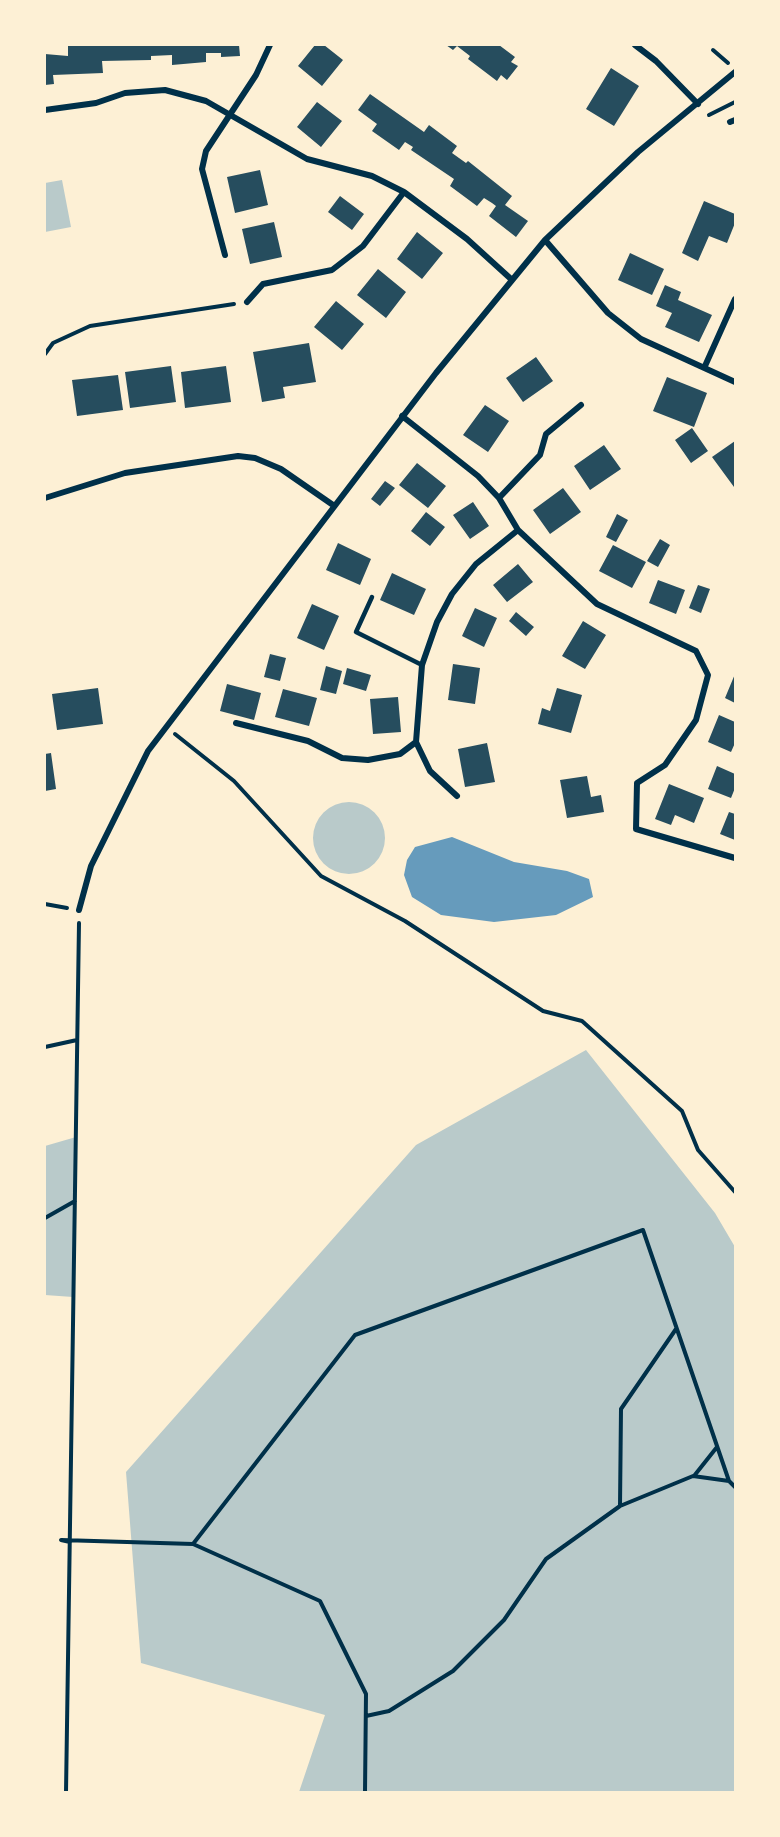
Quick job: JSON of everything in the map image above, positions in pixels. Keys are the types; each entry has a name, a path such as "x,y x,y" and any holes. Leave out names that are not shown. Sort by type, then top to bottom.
{"street":[{"path":"225,255 202,170 206,151 256,75 270,45"},
{"path":"636,45 656,61 698,104"},
{"path":"80,910 91,866 148,751 402,416 545,240 638,152 735,72"},
{"path":"45,110 96,103 125,93 165,90 206,100 307,159 372,176 404,192 467,239 511,279"},
{"path":"247,302 262,284 332,270 363,246 404,192"},
{"path":"545,240 608,313 641,339 705,366 735,382"},
{"path":"705,366 735,299"},
{"path":"498,498 540,455 546,434 581,405"},
{"path":"402,416 477,476 498,498 518,530 597,604 696,651 708,675 696,720 664,765 637,783 636,829 735,858"},
{"path":"45,498 125,473 238,456 255,458 281,469 333,505"},
{"path":"457,796 430,771 416,742 422,665 437,622 452,594 476,564 518,530"},
{"path":"236,723 308,741 342,758 368,760 400,754 416,742"}],"lane":[{"path":"372,597 356,632 422,665"}],"path":[{"path":"45,354 53,343 90,326 247,302"},
{"path":"165,728 234,781 321,876 405,921 543,1011 582,1021 682,1111 698,1150 735,1192"},
{"path":"45,904 80,910 66,1792"},
{"path":"45,1047 78,1040"},
{"path":"45,1218 75,1201"},
{"path":"193,1544 355,1335 643,1230 729,1481 735,1487"},
{"path":"620,1506 621,1409 677,1328"},
{"path":"366,1716 389,1711 453,1671 504,1620 546,1559 620,1506 693,1476 717,1447"},
{"path":"693,1476 729,1481"},
{"path":"70,1542 61,1540 193,1544 320,1601 366,1694 365,1792"}],"shaded area":[{"path":"62,180 71,227 45,232 45,183"},
{"path":"356,802 375,812 383,824 385,838 383,852 375,864 363,872 342,874 323,864 315,852 313,831 323,812 335,804"},
{"path":"586,1050 715,1213 735,1247 735,1792 299,1792 325,1715 141,1663 126,1472 416,1145"},
{"path":"76,1137 73,1297 45,1295 45,1146"}],"water":[{"path":"452,837 514,862 567,871 589,879 593,897 556,915 494,922 441,915 412,897 404,875 407,860 415,847"}],"building":[{"path":"68,45 239,45 240,56 221,57 221,53 206,53 206,62 172,65 172,55 151,56 151,60 102,61 103,73 53,75 54,84 45,85 45,54 68,56"},
{"path":"315,45 324,45 343,60 322,86 298,66"},
{"path":"446,45 499,45 515,57 511,62 518,66 507,80 501,75 497,81 468,59 470,56 457,46 453,50"},
{"path":"611,68 639,86 614,126 586,109"},
{"path":"370,94 424,132 429,125 457,146 452,153 466,163 468,161 512,196 505,205 528,221 516,237 489,216 496,206 492,203 484,198 477,206 450,186 454,179 411,150 413,147 405,142 399,150 372,131 377,124 358,110"},
{"path":"317,102 342,121 321,147 297,127"},
{"path":"260,170 268,205 235,213 227,177"},
{"path":"340,196 364,214 352,230 328,212"},
{"path":"704,201 735,214 735,223 727,243 709,236 698,261 682,253"},
{"path":"274,222 282,257 250,264 242,229"},
{"path":"417,232 443,253 422,279 397,259"},
{"path":"630,253 664,269 652,295 618,280"},
{"path":"378,269 406,292 386,318 357,295"},
{"path":"665,285 681,292 678,300 712,315 699,342 665,327 672,313 656,306"},
{"path":"336,301 364,324 342,350 314,327"},
{"path":"309,343 316,382 283,387 285,398 262,402 253,352"},
{"path":"536,357 553,381 523,402 506,378"},
{"path":"171,366 176,402 130,408 125,372"},
{"path":"226,366 231,402 185,408 181,372"},
{"path":"118,375 123,410 77,416 72,380"},
{"path":"667,377 707,393 694,427 653,411"},
{"path":"485,405 509,421 488,452 463,435"},
{"path":"692,428 708,451 691,463 675,440"},
{"path":"735,441 735,486 734,487 712,457"},
{"path":"604,445 621,469 590,490 574,466"},
{"path":"417,463 446,486 428,508 399,485"},
{"path":"385,481 395,488 380,506 371,499"},
{"path":"563,488 581,512 550,534 533,510"},
{"path":"473,502 489,526 470,539 453,515"},
{"path":"426,512 445,527 430,546 411,531"},
{"path":"617,514 628,520 616,542 606,537"},
{"path":"660,539 670,545 658,567 647,561"},
{"path":"338,543 371,559 360,585 326,570"},
{"path":"613,545 646,562 632,588 599,571"},
{"path":"518,564 533,582 507,602 493,585"},
{"path":"392,573 426,589 414,615 380,600"},
{"path":"658,580 685,590 676,614 649,603"},
{"path":"698,585 710,589 701,613 689,608"},
{"path":"312,604 339,616 324,650 297,638"},
{"path":"475,608 497,618 484,647 462,636"},
{"path":"516,612 534,627 526,636 509,621"},
{"path":"583,621 606,635 585,669 562,656"},
{"path":"270,654 286,658 280,681 264,677"},
{"path":"453,664 480,668 475,704 448,700"},
{"path":"326,666 342,671 336,694 320,690"},
{"path":"347,668 371,675 366,691 343,684"},
{"path":"735,674 735,703 725,698"},
{"path":"227,684 261,693 254,720 220,711"},
{"path":"98,688 103,724 57,730 52,694"},
{"path":"557,688 582,695 571,733 538,724 542,708 550,711"},
{"path":"283,689 317,698 309,726 275,717"},
{"path":"398,697 401,732 373,734 370,699"},
{"path":"719,715 735,722 735,743 731,752 708,742"},
{"path":"487,743 495,782 465,787 458,749"},
{"path":"51,753 56,789 45,791 45,754"},
{"path":"717,766 735,774 735,788 731,798 708,789"},
{"path":"587,776 591,797 601,795 604,812 567,818 560,780"},
{"path":"669,784 704,798 694,823 675,815 671,825 655,819"},
{"path":"729,812 735,814 735,840 720,834"}]}
